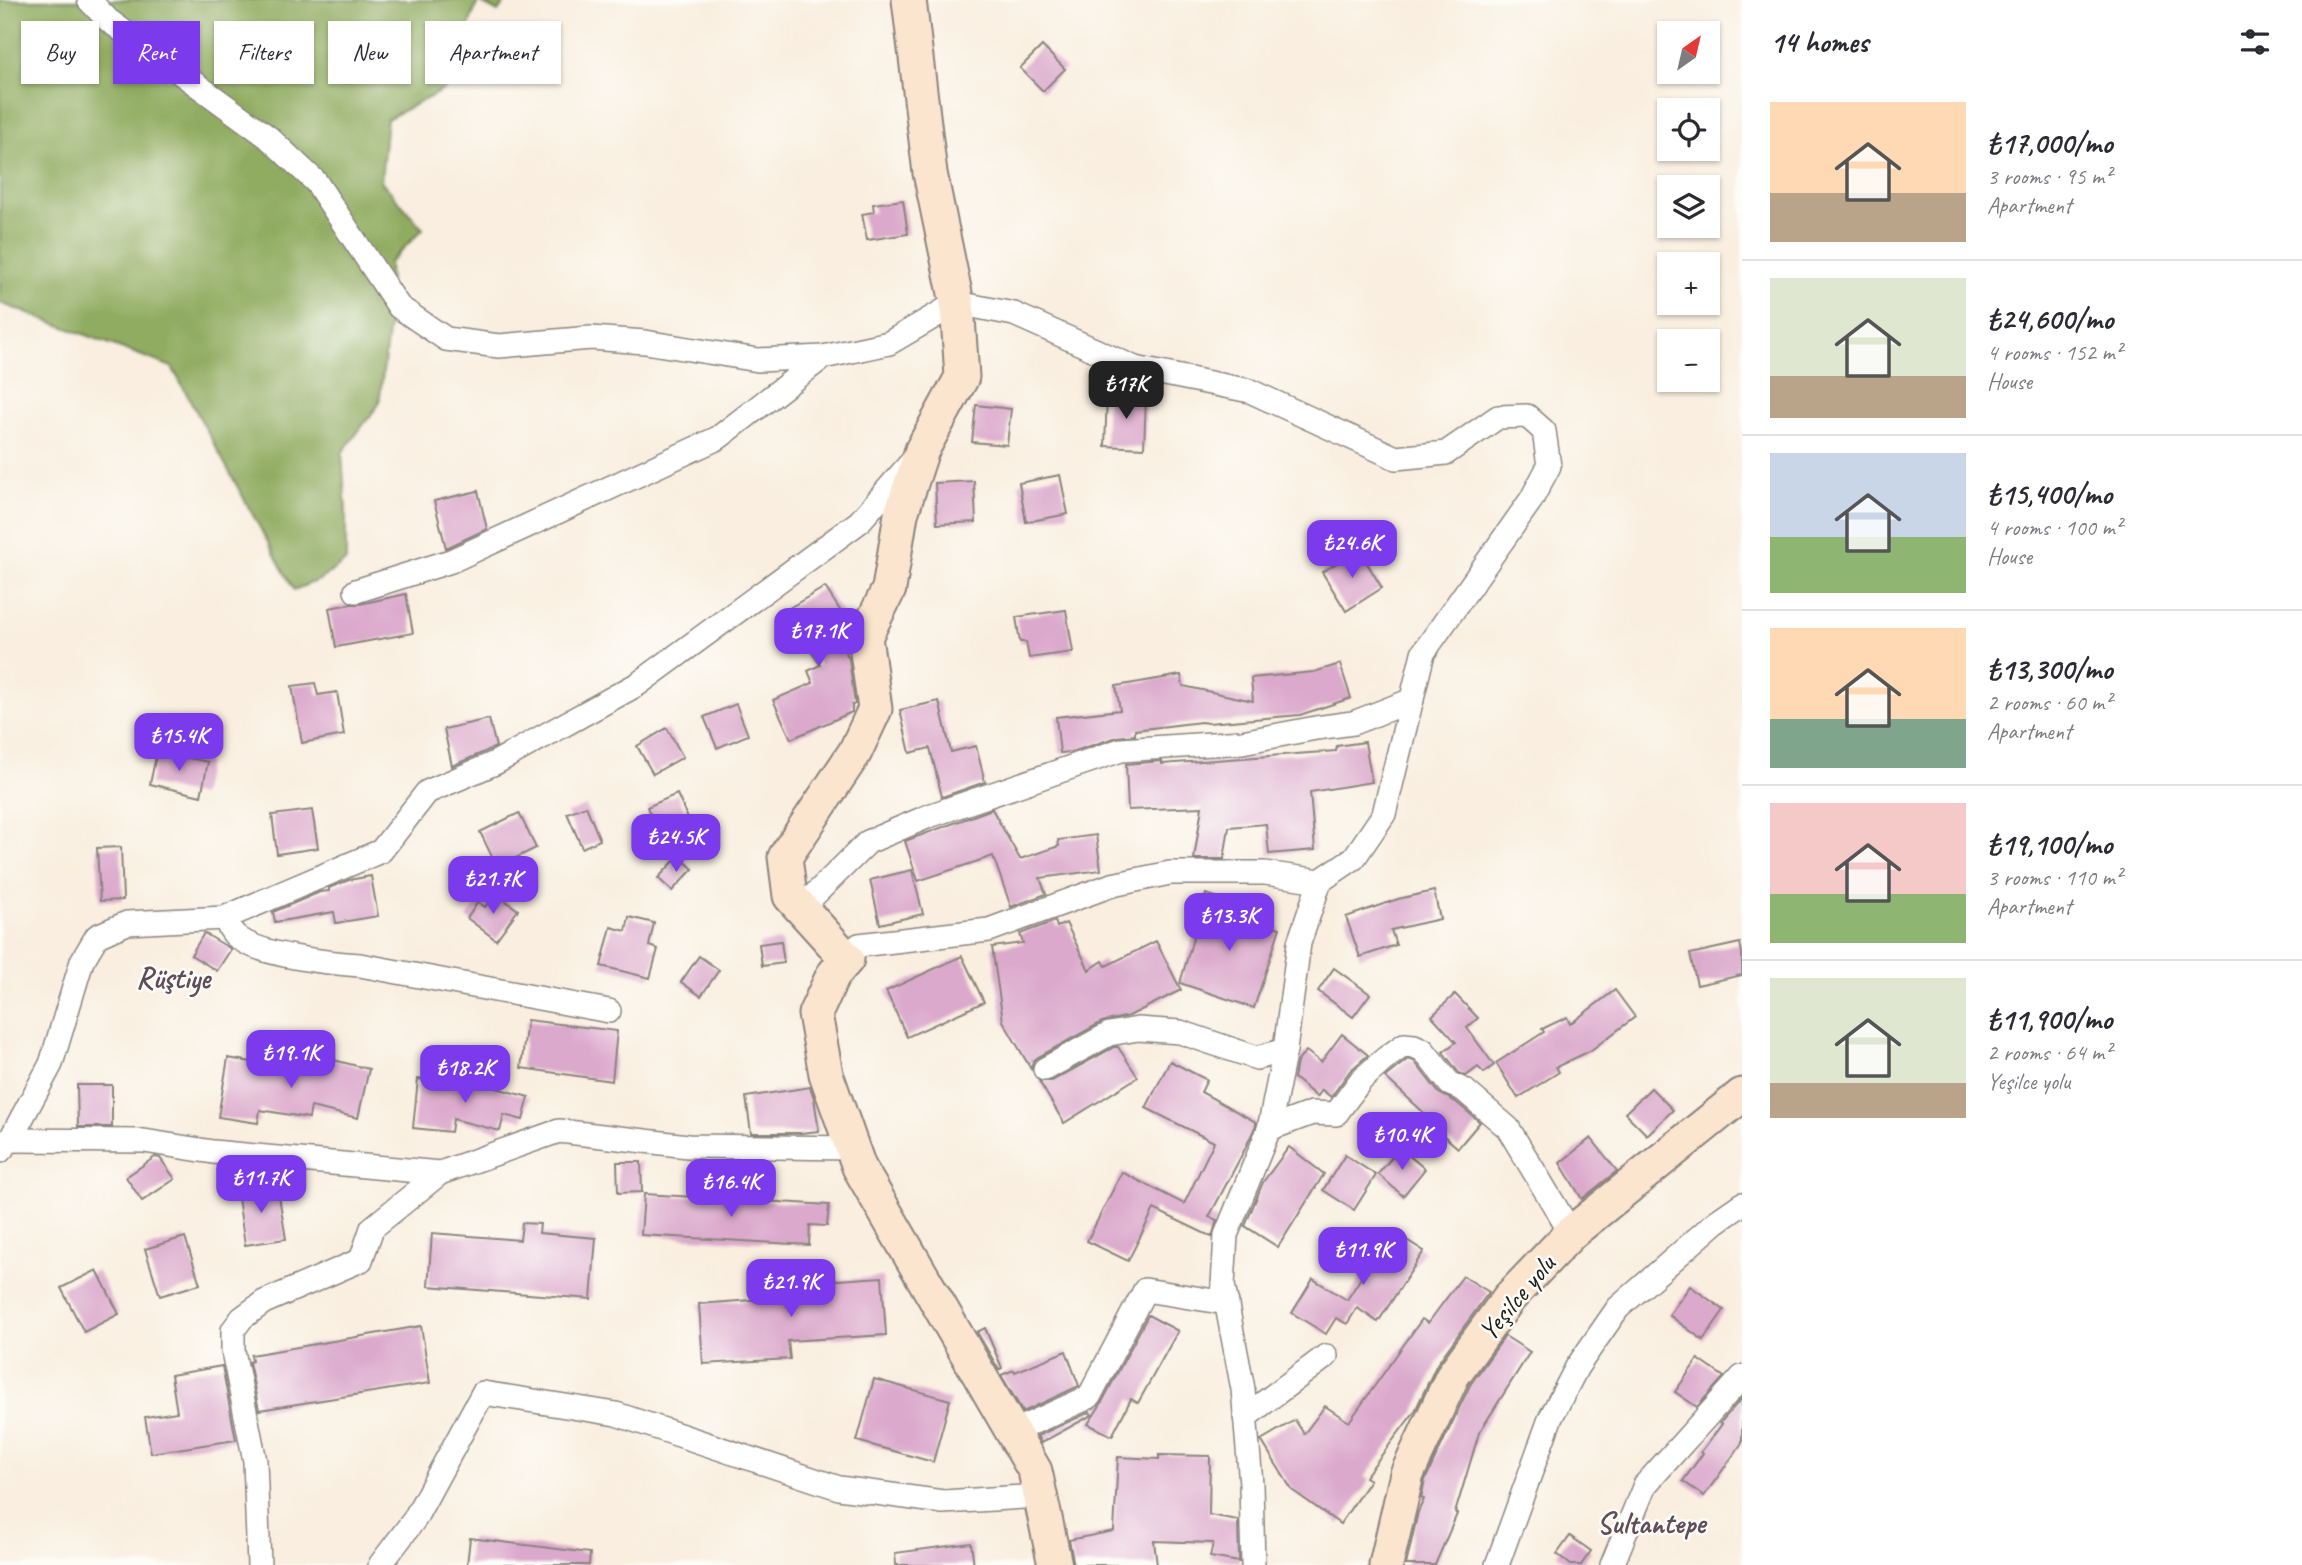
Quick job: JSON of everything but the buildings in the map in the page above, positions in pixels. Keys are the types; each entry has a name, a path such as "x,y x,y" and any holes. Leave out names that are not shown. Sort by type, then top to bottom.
{"street":[{"path":"89,0 108,20 268,137 316,182 399,307 446,339 499,346 591,338 645,342 758,360 823,357 889,343 957,303 1014,314 1135,368 1250,391 1396,458 1447,453 1498,417 1527,416 1544,430 1549,466 1531,500 1423,653 1384,814 1354,858 1320,881 1298,943 1285,1049 1269,1129 1226,1235 1223,1285 1243,1389 1251,1484 1253,1565"},
{"path":"847,960 790,896 785,857 855,752 875,709 865,637 889,589 901,514 922,450 962,377 957,303 930,173 909,0"},
{"path":"356,591 451,561 718,438 823,357"},
{"path":"5,1145 51,1064 82,961 97,936 127,923 224,918 381,851 427,792 495,763 638,684 859,522 922,450"},
{"path":"802,908 868,842 929,816 1121,750 1242,743 1353,723 1412,700"},
{"path":"1055,1565 1035,1471 859,1167 826,1074 816,1014 833,975 859,945 989,930 1112,885 1170,873 1265,873 1320,881"},
{"path":"224,918 237,937 258,948 319,963 360,965 609,1011"},
{"path":"1045,1069 1109,1034 1138,1029 1180,1032 1257,1058 1285,1049"},
{"path":"1269,1129 1312,1113 1336,1114 1361,1080 1404,1045 1414,1046 1423,1050 1450,1084 1464,1090 1508,1128 1571,1233"},
{"name":"Yeşilce yolu","path":"1386,1565 1406,1474 1453,1375 1509,1298 1571,1233 1742,1095"},
{"path":"259,1565 255,1461 233,1351 233,1330 242,1318 264,1302 361,1260 372,1228 440,1174 559,1131 688,1146 852,1148"},
{"path":"5,1145 144,1141 213,1152 440,1174"},
{"path":"1497,1565 1550,1419 1577,1367 1618,1308 1716,1222 1742,1204"},
{"path":"1013,1432 1089,1397 1145,1290 1227,1303"},
{"path":"1245,1417 1326,1356"},
{"path":"1612,1565 1645,1486 1742,1377"},
{"path":"380,1565 414,1520 483,1393 616,1414 839,1488 943,1503 1040,1496"}],"green space":[{"path":"0,0 507,0 498,12 478,1 470,21 425,21 425,84 447,84 445,89 387,119 381,181 423,229 389,263 391,308 379,404 342,453 346,561 321,579 294,590 172,367 0,303"}],"district":[{"name":"Rüştiye","path":"173,978"},
{"name":"Sultantepe","path":"1651,1523"}]}
